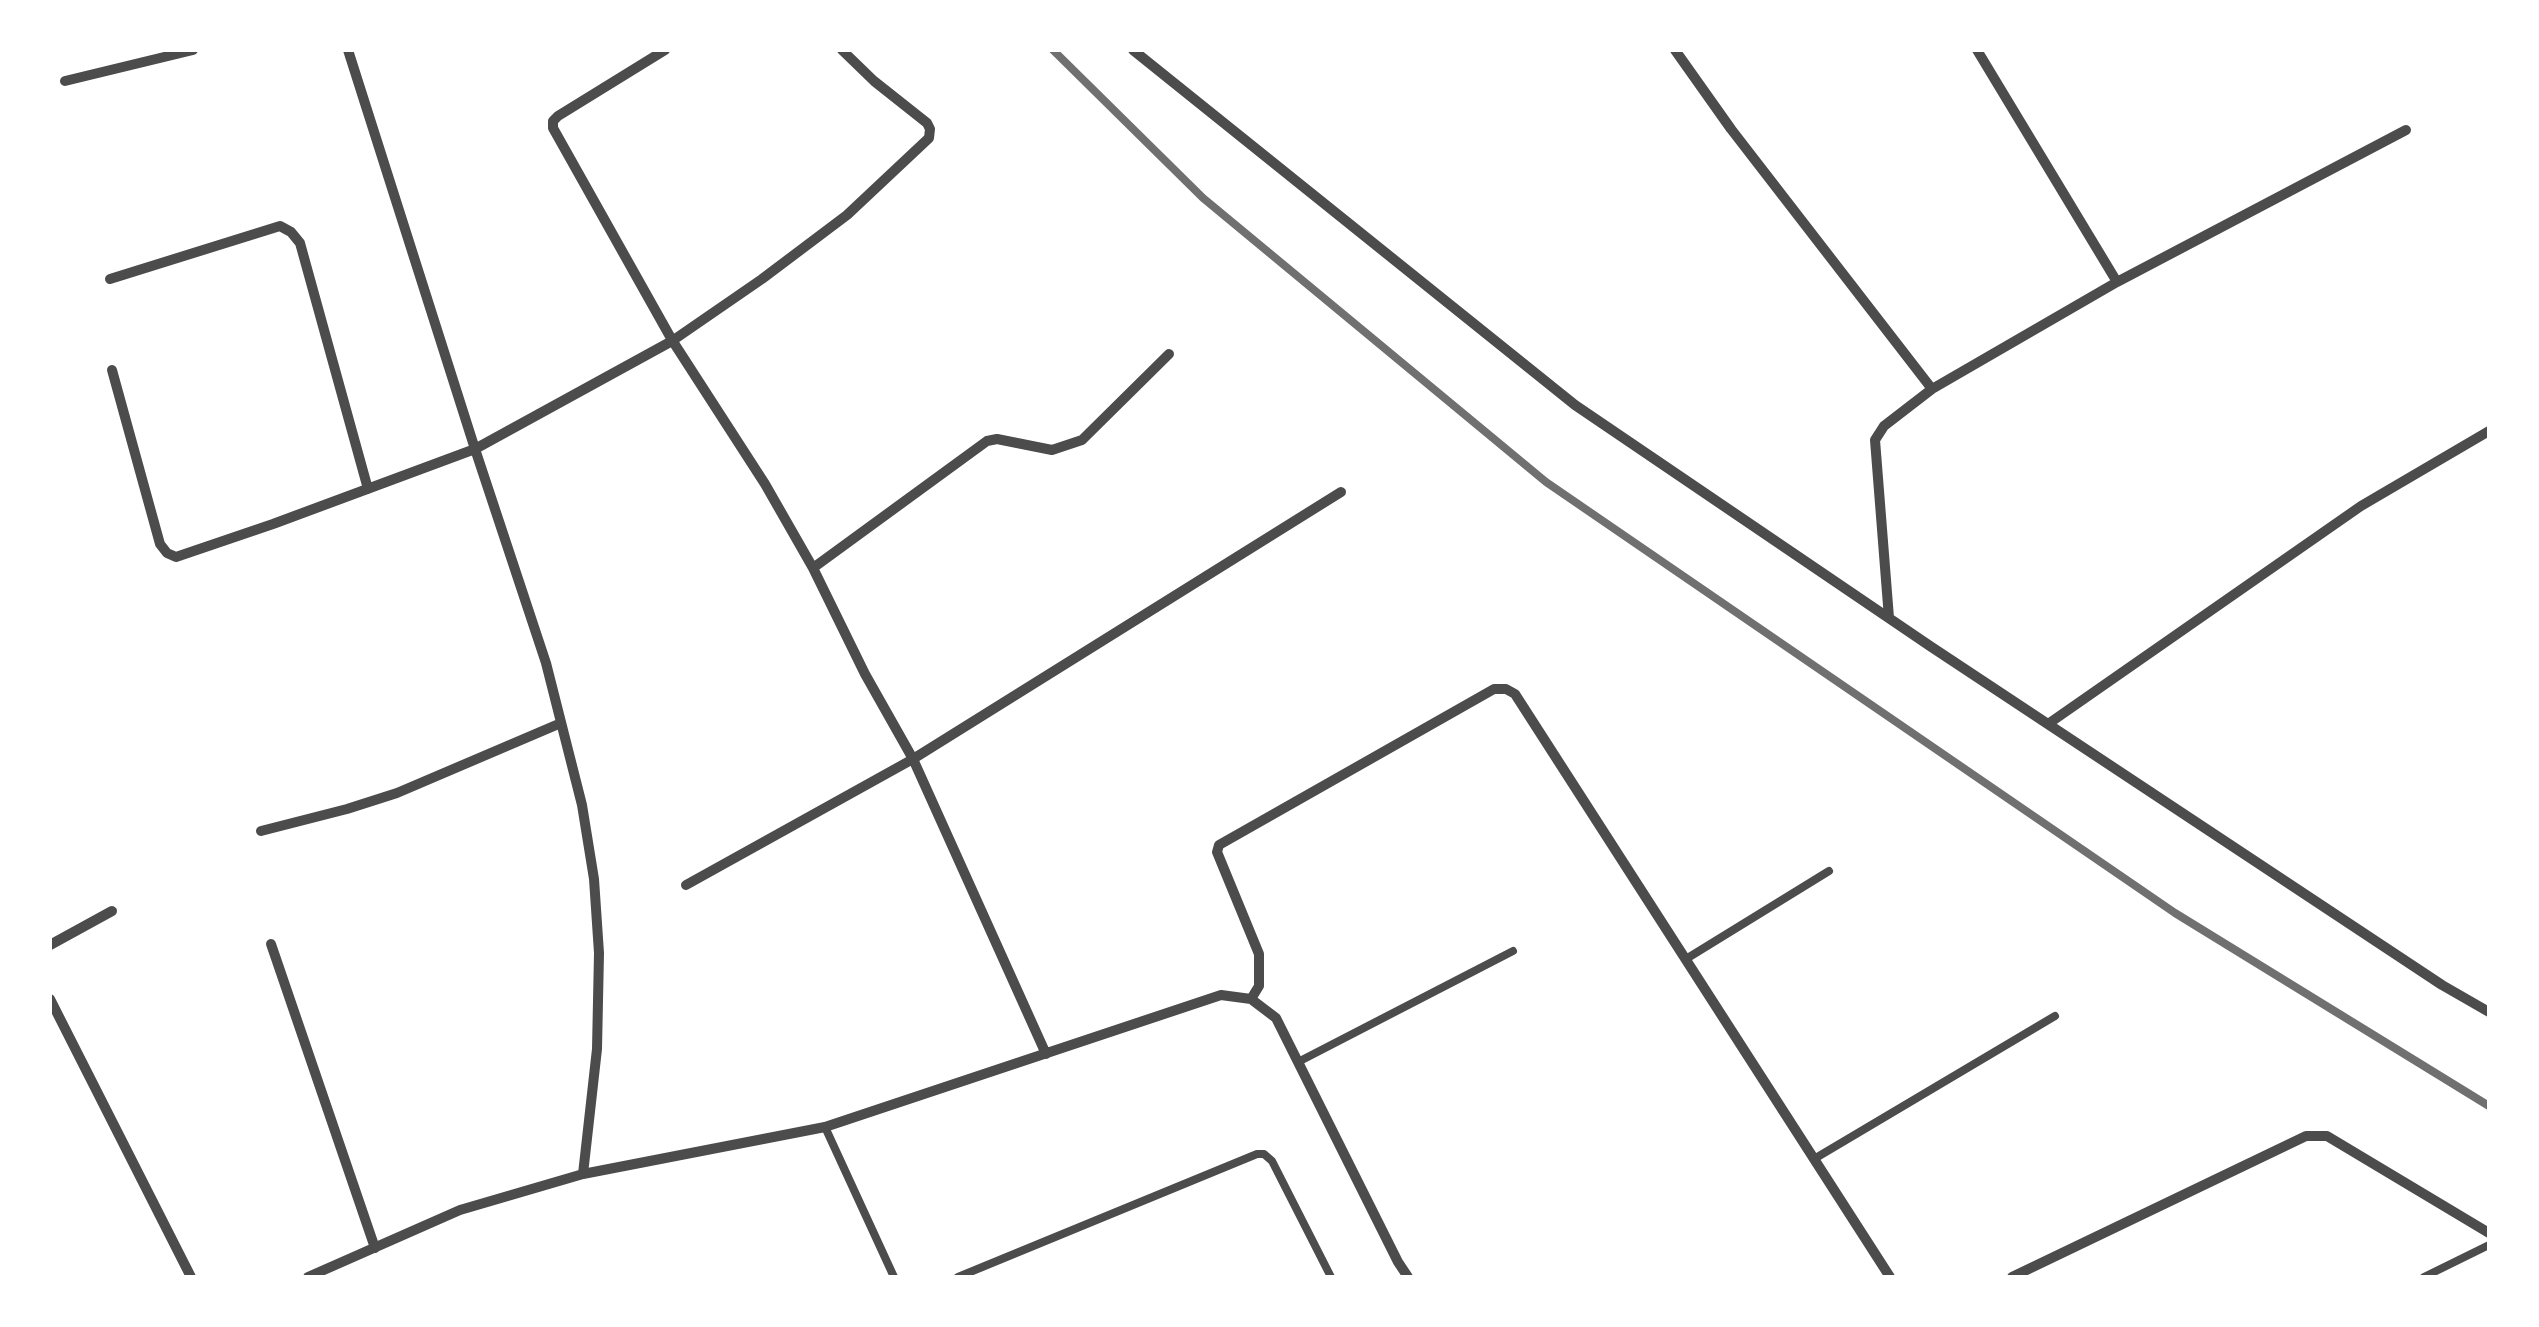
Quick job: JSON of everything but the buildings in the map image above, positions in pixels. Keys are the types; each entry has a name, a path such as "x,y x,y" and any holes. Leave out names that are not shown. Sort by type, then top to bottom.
{"street":[{"path":"66,81 193,50"},
{"path":"348,50 546,663 582,805 594,878 598,953 597,1049 583,1174"},
{"path":"665,50 558,116 553,128 672,340 766,484 813,568 865,674 913,759 1046,1054"},
{"path":"112,370 160,544 167,554 176,557 475,449 672,340 762,279 847,215 929,138 928,123 842,50"},
{"path":"1132,50 1575,405 2048,724 2489,1012"},
{"path":"1675,50 1730,129 1932,389"},
{"path":"1977,50 2117,282"},
{"path":"1889,618 1875,440 1884,426 1932,389 2117,282 2406,130"},
{"path":"110,279 280,226 291,232 300,244 368,489"},
{"path":"813,568 987,441 997,439 1052,450 1082,440 1169,354"},
{"path":"2048,724 2361,506 2489,431"},
{"path":"686,885 913,759 1341,492"},
{"path":"1252,999 1258,986 1260,954 1216,852 1219,845 1494,689 1506,689 1516,694 1890,1277"},
{"path":"261,831 397,793 561,723"},
{"path":"50,945 112,911"},
{"path":"271,944 376,1248"},
{"path":"308,1277 460,1210 583,1174 824,1127 1221,996 1252,999 1276,1018 1408,1277"},
{"path":"50,999 191,1277"},
{"path":"2012,1277 2306,1136 2326,1136 2489,1233"}],"lane":[{"path":"1686,959 1829,871"},
{"path":"1298,1062 1513,951"},
{"path":"1814,1159 2056,1016"},
{"path":"824,1127 894,1277"},
{"path":"958,1277 1264,1154 1272,1161 1331,1277"},
{"path":"2424,1277 2489,1245"}],"railway":[{"path":"1053,50 1203,198 1546,482 2175,913 2489,1106"}]}
